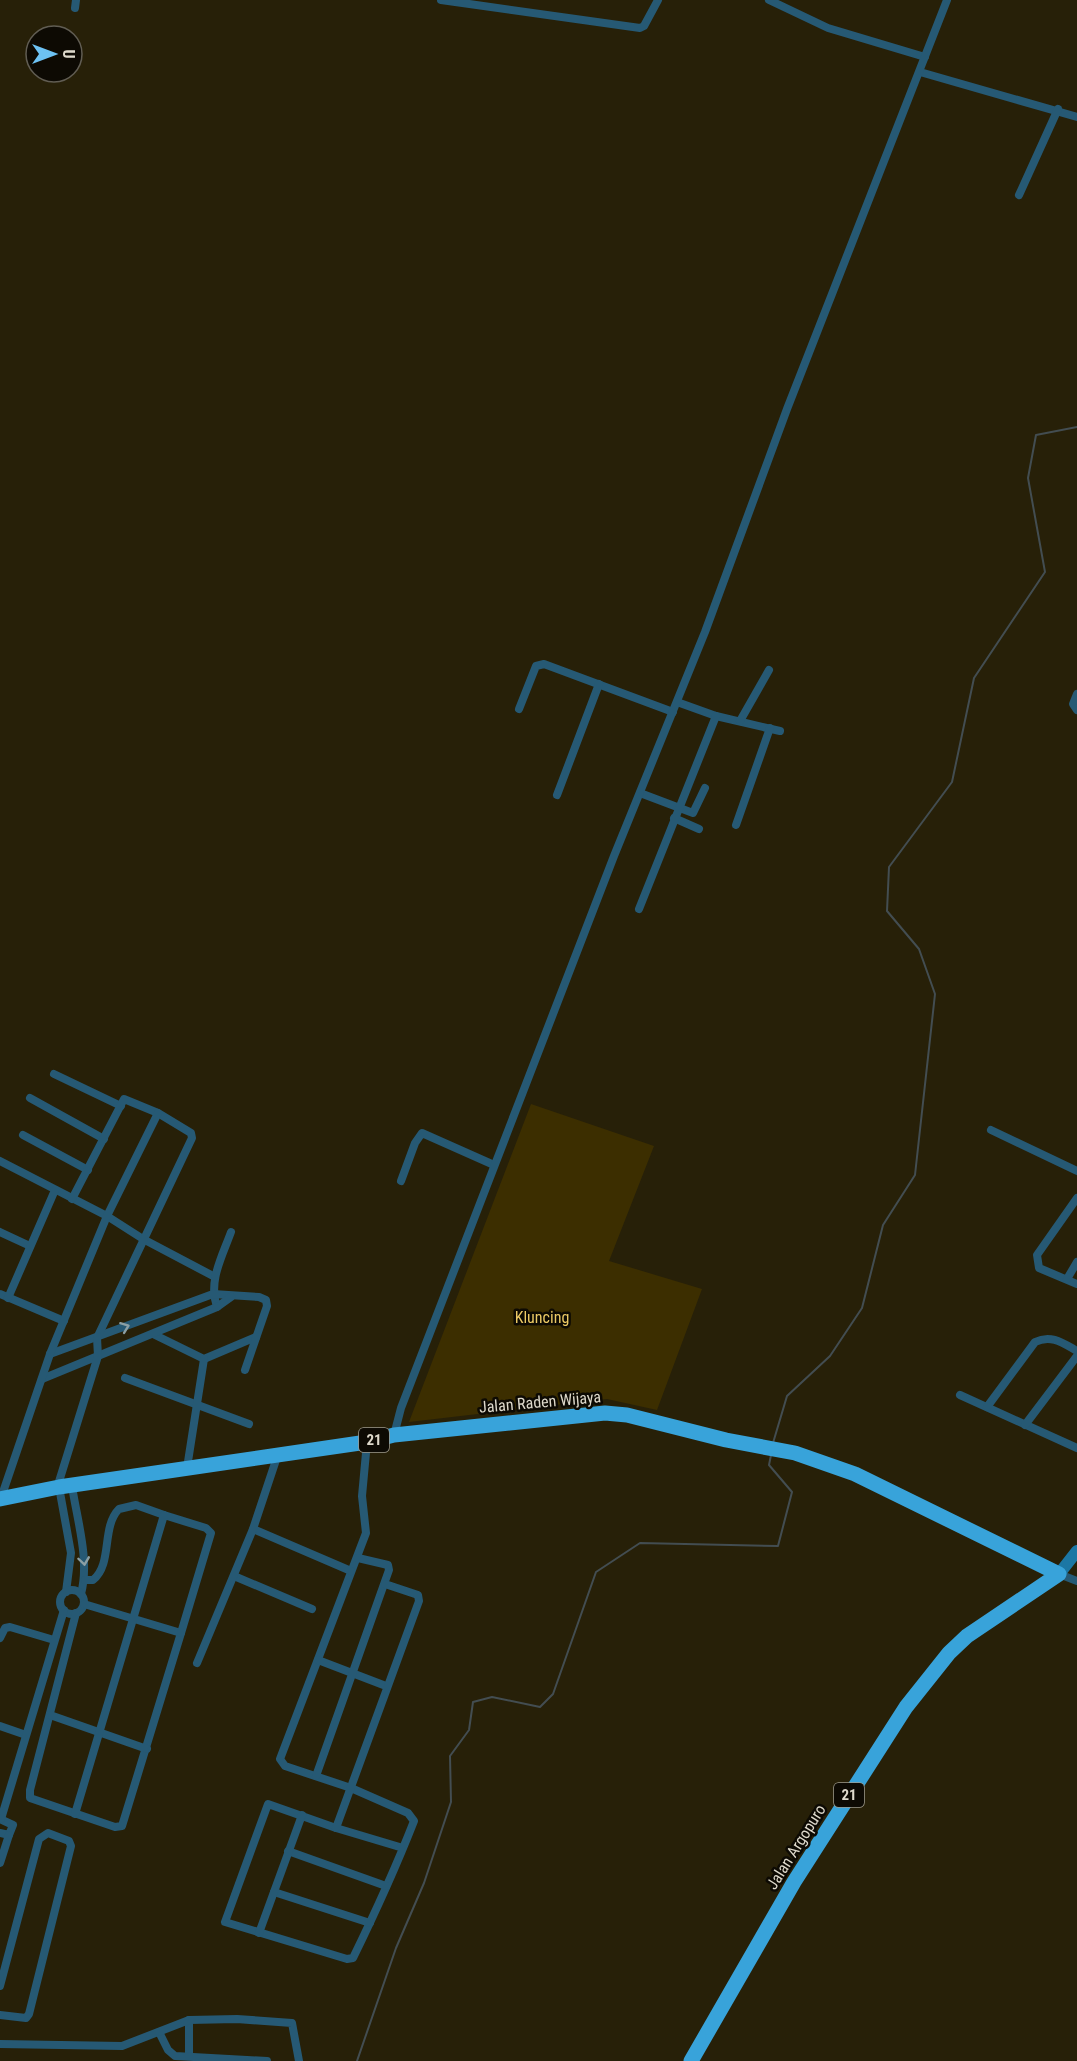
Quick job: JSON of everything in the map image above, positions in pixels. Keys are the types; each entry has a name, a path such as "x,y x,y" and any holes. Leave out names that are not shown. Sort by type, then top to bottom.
{"highway":[{"name":"Jalan Raden Wijaya","path":"0,1500 63,1487 367,1442 394,1435 605,1413 627,1415 777,1449 855,1474 1059,1574"},
{"name":"Jalan Argopuro","path":"691,2061 794,1882 906,1707 949,1653 967,1636 1059,1574"}],"street":[{"path":"441,0 640,28 644,26 658,0"},
{"path":"769,0 828,28 926,57"},
{"path":"394,1435 401,1408 494,1165 677,702 787,409 947,0"},
{"path":"920,72 1058,109 1077,117"},
{"path":"1019,195 1058,109"},
{"path":"519,709 538,664 547,664 673,712"},
{"path":"740,721 769,670"},
{"path":"557,795 599,684"},
{"path":"1077,694 1072,704 1077,710"},
{"path":"677,702 716,716 780,730"},
{"path":"639,909 716,716"},
{"path":"736,825 770,728"},
{"path":"640,793 694,812 705,788"},
{"path":"674,818 699,829"},
{"path":"54,1074 121,1106"},
{"path":"30,1098 104,1139"},
{"path":"72,1199 126,1098 190,1131 192,1136 97,1338 98,1356 63,1487 85,1580 81,1594 84,1604"},
{"path":"0,1500 50,1354 107,1216 158,1113"},
{"path":"991,1130 1077,1171"},
{"path":"400,1181 415,1143 422,1133 494,1165"},
{"path":"23,1135 88,1170"},
{"path":"0,1161 107,1216 143,1239 214,1277"},
{"path":"55,1190 4,1296 64,1321"},
{"path":"1077,1198 1036,1258 1039,1268 1077,1284"},
{"path":"0,1232 30,1246"},
{"path":"217,1307 213,1294 214,1277 231,1232"},
{"path":"1067,1279 1077,1262"},
{"path":"50,1354 213,1294 231,1297 259,1297 266,1300 267,1306 245,1370"},
{"path":"42,1379 217,1307 231,1297"},
{"path":"153,1334 204,1359 256,1337"},
{"path":"987,1407 1035,1342 1041,1339 1056,1340 1077,1351"},
{"path":"1025,1425 1077,1356"},
{"path":"187,1468 204,1359"},
{"path":"125,1378 249,1424"},
{"path":"960,1395 1076,1446"},
{"path":"367,1442 362,1496 366,1533 280,1759 285,1766 351,1788 412,1816 414,1821 403,1848 370,1923 350,1959 225,1922 268,1804 272,1803 336,1828 403,1848"},
{"path":"197,1663 253,1529 278,1454"},
{"path":"84,1604 76,1613 30,1798 115,1827 122,1826 211,1533 206,1528 136,1505 119,1509 111,1522 101,1570 93,1580 85,1580"},
{"path":"75,1814 164,1515"},
{"path":"253,1529 351,1571"},
{"path":"0,1863 5,1834 13,1825 1,1819 64,1610 60,1600 66,1592 75,1537"},
{"path":"1077,1551 1059,1574 1077,1581"},
{"path":"316,1776 385,1584 388,1565 358,1558"},
{"path":"234,1576 312,1609"},
{"path":"336,1828 386,1686 419,1601 418,1595 385,1584"},
{"path":"66,1592 74,1590 81,1594"},
{"path":"84,1604 181,1633"},
{"path":"64,1610 76,1613"},
{"path":"0,1638 5,1628 10,1627 54,1640"},
{"path":"318,1660 386,1686"},
{"path":"50,1715 147,1749"},
{"path":"0,1726 26,1735"},
{"path":"259,1933 302,1815"},
{"path":"0,1986 39,1839 48,1833 69,1841 71,1846 29,2014 26,2018 0,2015"},
{"path":"288,1851 386,1886"},
{"path":"274,1892 370,1923"},
{"path":"0,2044 122,2046 189,2020 237,2019 292,2023 299,2061"},
{"path":"189,2020 189,2056"},
{"path":"159,2032 172,2055 267,2061"}],"green space":[{"name":"Kluncing","path":"531,1104 654,1146 609,1261 702,1289 657,1410 607,1399 409,1422"}],"waterway":[{"path":"773,1443 787,1396 830,1356 862,1308 883,1225 915,1175 935,994 919,949 887,911 889,867 952,782 974,678 1045,572 1028,478 1036,435 1077,427"},
{"path":"357,2061 396,1948 424,1883 451,1802 450,1756 469,1730 473,1702 492,1697 540,1707 553,1694 596,1572 640,1543 778,1546 792,1492 769,1465 771,1455"}]}
